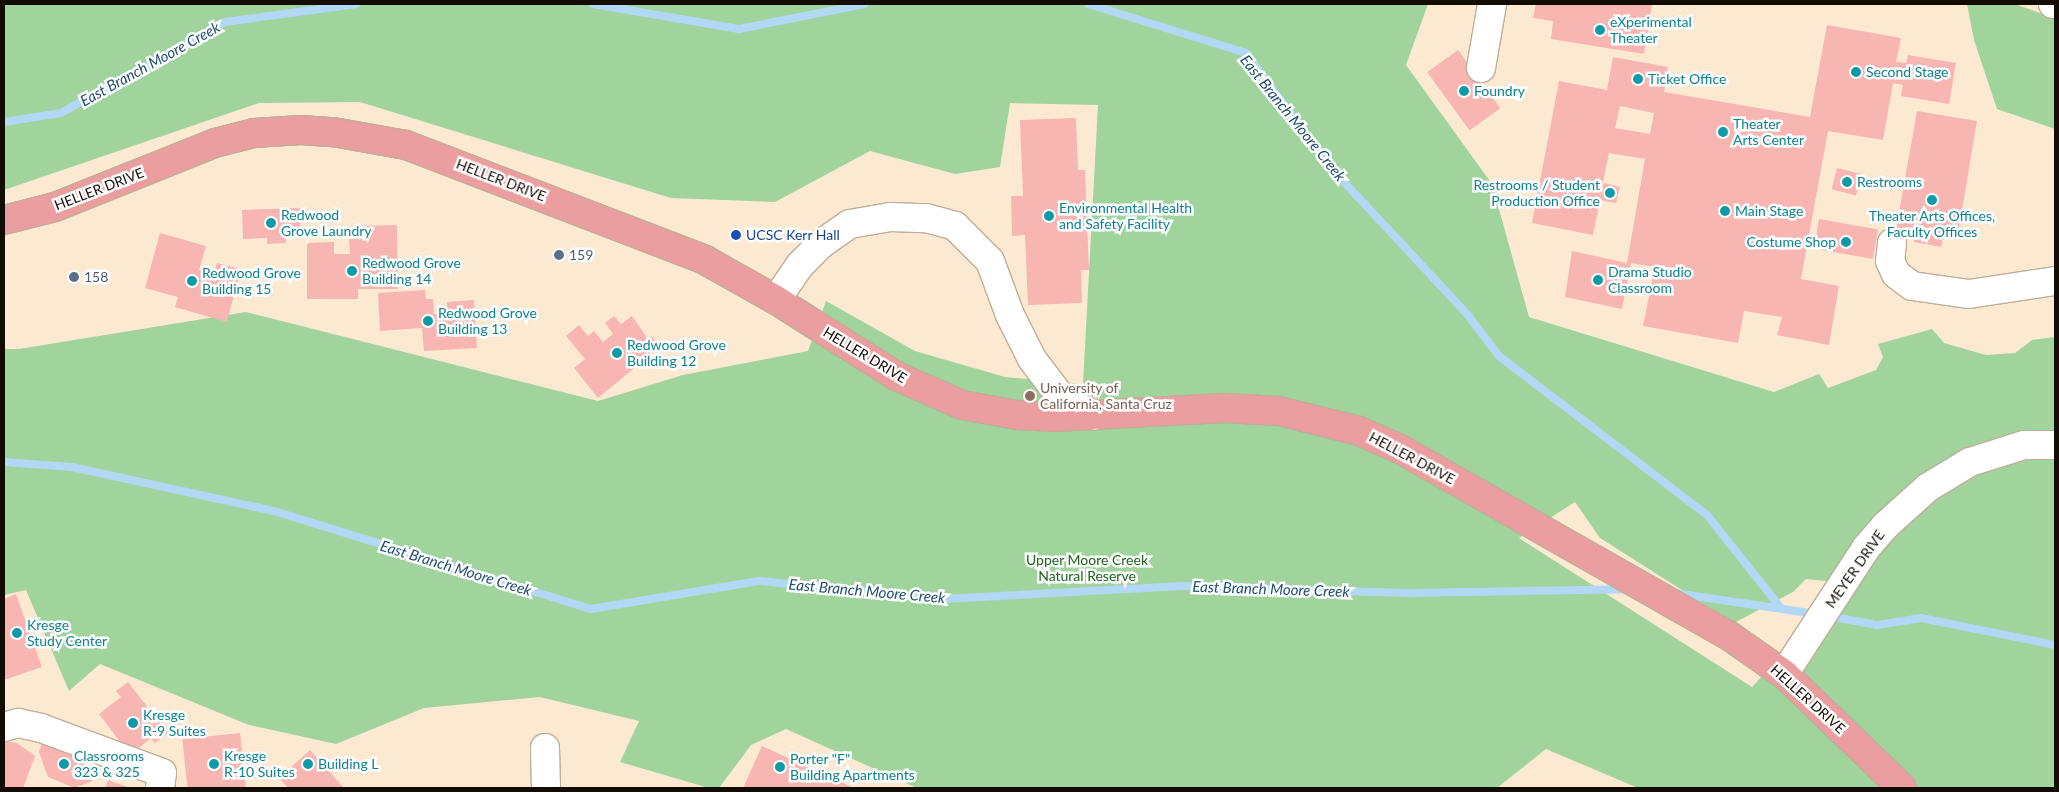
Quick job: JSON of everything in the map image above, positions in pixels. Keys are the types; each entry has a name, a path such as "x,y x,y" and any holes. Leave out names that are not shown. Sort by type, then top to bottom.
{"main road":[{"name":"HELLER DRIVE","path":"4,220 74,200 215,142 254,133 301,130 333,132 406,145 483,172 686,252 776,300 896,376 962,405 1017,415 1094,415 1225,408 1279,411 1327,421 1400,449 1701,622 1728,635 1784,674 1902,788"}],"street":[{"path":"1481,68 1492,4"},
{"path":"776,300 800,265 821,244 850,224 890,217 926,218 955,226 975,243 990,261 1010,315 1032,359 1061,397 1094,415"},
{"path":"1892,243 1890,261 1896,274 1912,286 1970,294 2055,281"},
{"name":"MEYER DRIVE","path":"1784,674 1839,588 1885,526 1927,488 1970,462 2024,445 2055,445"},
{"path":"4,727 18,723 41,728 162,773 160,788"},
{"path":"544,748 546,788"}],"green space":[{"name":"University of California, Santa Cruz","path":"4,4 1428,4 1406,65 1492,184 1529,317 1774,392 1819,374 1828,388 1876,370 1883,357 1878,344 1932,329 1944,343 1986,355 2015,353 2032,340 2055,337 2055,788 1638,788 1546,749 1497,788 917,788 786,729 751,745 719,788 709,788 620,762 639,721 540,697 424,708 336,744 249,725 100,664 69,691 26,590 4,595 4,349 19,349 246,312 598,401 683,375 808,351 826,301 915,351 1005,377 1083,384 1098,105 1010,103 1000,167 955,174 870,151 775,202 671,198 360,102 259,103 4,190","holes":["1575,502 1600,538 1734,623 1793,592 1806,579 1847,583 1752,687 1519,538"]},
{"path":"1967,4 2014,4 2055,18 2055,129 1997,109 1974,40"}],"building":[{"name":"eXperimental Theater","path":"1536,4 1652,4 1644,54 1551,39 1553,21 1533,18"},
{"path":"1827,25 1901,38 1896,62 1906,63 1908,55 1956,63 1949,104 1901,96 1903,85 1893,83 1883,140 1828,131 1801,279 1839,286 1829,345 1777,335 1782,317 1744,311 1738,343 1643,326 1655,267 1631,263 1622,309 1565,297 1572,251 1627,263 1645,159 1609,153 1600,197 1604,183 1620,187 1616,203 1600,200 1593,235 1532,223 1559,81 1607,90 1613,57 1668,67 1664,92 1810,117","holes":["1620,106 1654,113 1650,134 1615,128"]},
{"name":"Foundry","path":"1458,50 1500,108 1470,131 1427,72"},
{"name":"Theater Arts Offices, Faculty Offices","path":"1917,111 1977,121 1957,240 1943,238 1941,247 1914,242 1916,233 1896,229"},
{"name":"Environmental Health and Safety Facility","path":"1076,118 1078,170 1085,170 1089,270 1081,270 1082,303 1028,305 1025,235 1012,236 1011,196 1023,196 1020,120"},
{"name":"Restrooms","path":"1837,168 1861,174 1856,195 1832,189"},
{"name":"Redwood Grove Laundry","path":"300,208 301,237 286,238 286,243 267,244 267,238 243,239 242,210"},
{"name":"Costume Shop","path":"1819,219 1878,229 1873,259 1814,249"},
{"name":"Redwood Grove Building 14","path":"397,225 398,289 358,289 358,299 307,299 307,243 334,242 334,254 350,254 349,239 357,239 356,226"},
{"name":"Redwood Grove Building 15","path":"160,233 206,246 199,270 214,274 217,263 241,269 227,322 175,307 178,297 145,288"},
{"name":"Redwood Grove Building 13","path":"425,290 426,299 433,299 434,314 447,313 447,302 474,300 477,348 424,351 422,328 380,331 378,293"},
{"name":"Redwood Grove Building 12","path":"614,316 621,324 632,316 648,339 652,336 660,347 598,398 574,368 585,359 566,336 579,325 588,336 594,331 603,342 613,334 605,323"},
{"name":"Kresge Study Center","path":"16,594 42,667 4,680 4,599"},
{"name":"Kresge R-9 Suites","path":"128,682 168,733 155,743 151,738 130,755 99,714 121,697 116,691"},
{"name":"Kresge R-10 Suites","path":"240,733 246,788 187,788 182,739"},
{"name":"Classrooms 323 & 325","path":"43,739 77,749 92,781 75,788 48,777 39,752"},
{"path":"4,741 17,743 35,756 23,788 4,788"},
{"name":"Porter \"F\" Building Apartments","path":"762,746 854,788 743,788"},
{"name":"Building L","path":"310,750 344,788 288,788 279,778"},
{"path":"108,780 130,788 105,788"}],"waterway":[{"name":"East Branch Moore Creek","path":"4,122 61,113 225,22 357,4"},
{"name":"East Branch Moore Creek","path":"593,4 739,29 865,4"},
{"name":"East Branch Moore Creek","path":"1088,4 1246,53 1330,167 1467,314 1499,356 1707,515 1781,608"},
{"name":"East Branch Moore Creek","path":"4,462 72,467 274,511 591,609 759,581 943,599 1183,586 1408,593 1628,589"},
{"name":"East Branch Moore Creek","path":"1674,593 1816,614"},
{"name":"East Branch Moore Creek","path":"1828,616 1877,625 1921,618 2055,645"}],"place":[{"name":"eXperimental Theater","path":"1600,30"},
{"name":"Second Stage","path":"1856,72"},
{"name":"Ticket Office","path":"1638,79"},
{"name":"Foundry","path":"1464,91"},
{"name":"Theater Arts Center","path":"1723,132"},
{"name":"Restrooms","path":"1847,182"},
{"name":"Restrooms / Student Production Office","path":"1610,193"},
{"name":"Theater Arts Offices, Faculty Offices","path":"1932,200"},
{"name":"Main Stage","path":"1725,211"},
{"name":"Environmental Health and Safety Facility","path":"1049,216"},
{"name":"Redwood Grove Laundry","path":"271,223"},
{"name":"UCSC Kerr Hall","path":"736,235"},
{"name":"Costume Shop","path":"1846,242"},
{"name":"159","path":"559,255"},
{"name":"Redwood Grove Building 14","path":"352,271"},
{"name":"158","path":"74,277"},
{"name":"Drama Studio Classroom","path":"1598,280"},
{"name":"Redwood Grove Building 15","path":"192,281"},
{"name":"Redwood Grove Building 13","path":"428,321"},
{"name":"Redwood Grove Building 12","path":"617,353"},
{"name":"University of California, Santa Cruz","path":"1030,396"},
{"name":"Kresge Study Center","path":"17,633"},
{"name":"Kresge R-9 Suites","path":"133,723"},
{"name":"Classrooms 323 & 325","path":"64,764"},
{"name":"Kresge R-10 Suites","path":"214,764"},
{"name":"Building L","path":"308,764"},
{"name":"Porter \"F\" Building Apartments","path":"780,767"}],"park label":[{"name":"Upper Moore Creek Natural Reserve","path":"1087,568"}]}
